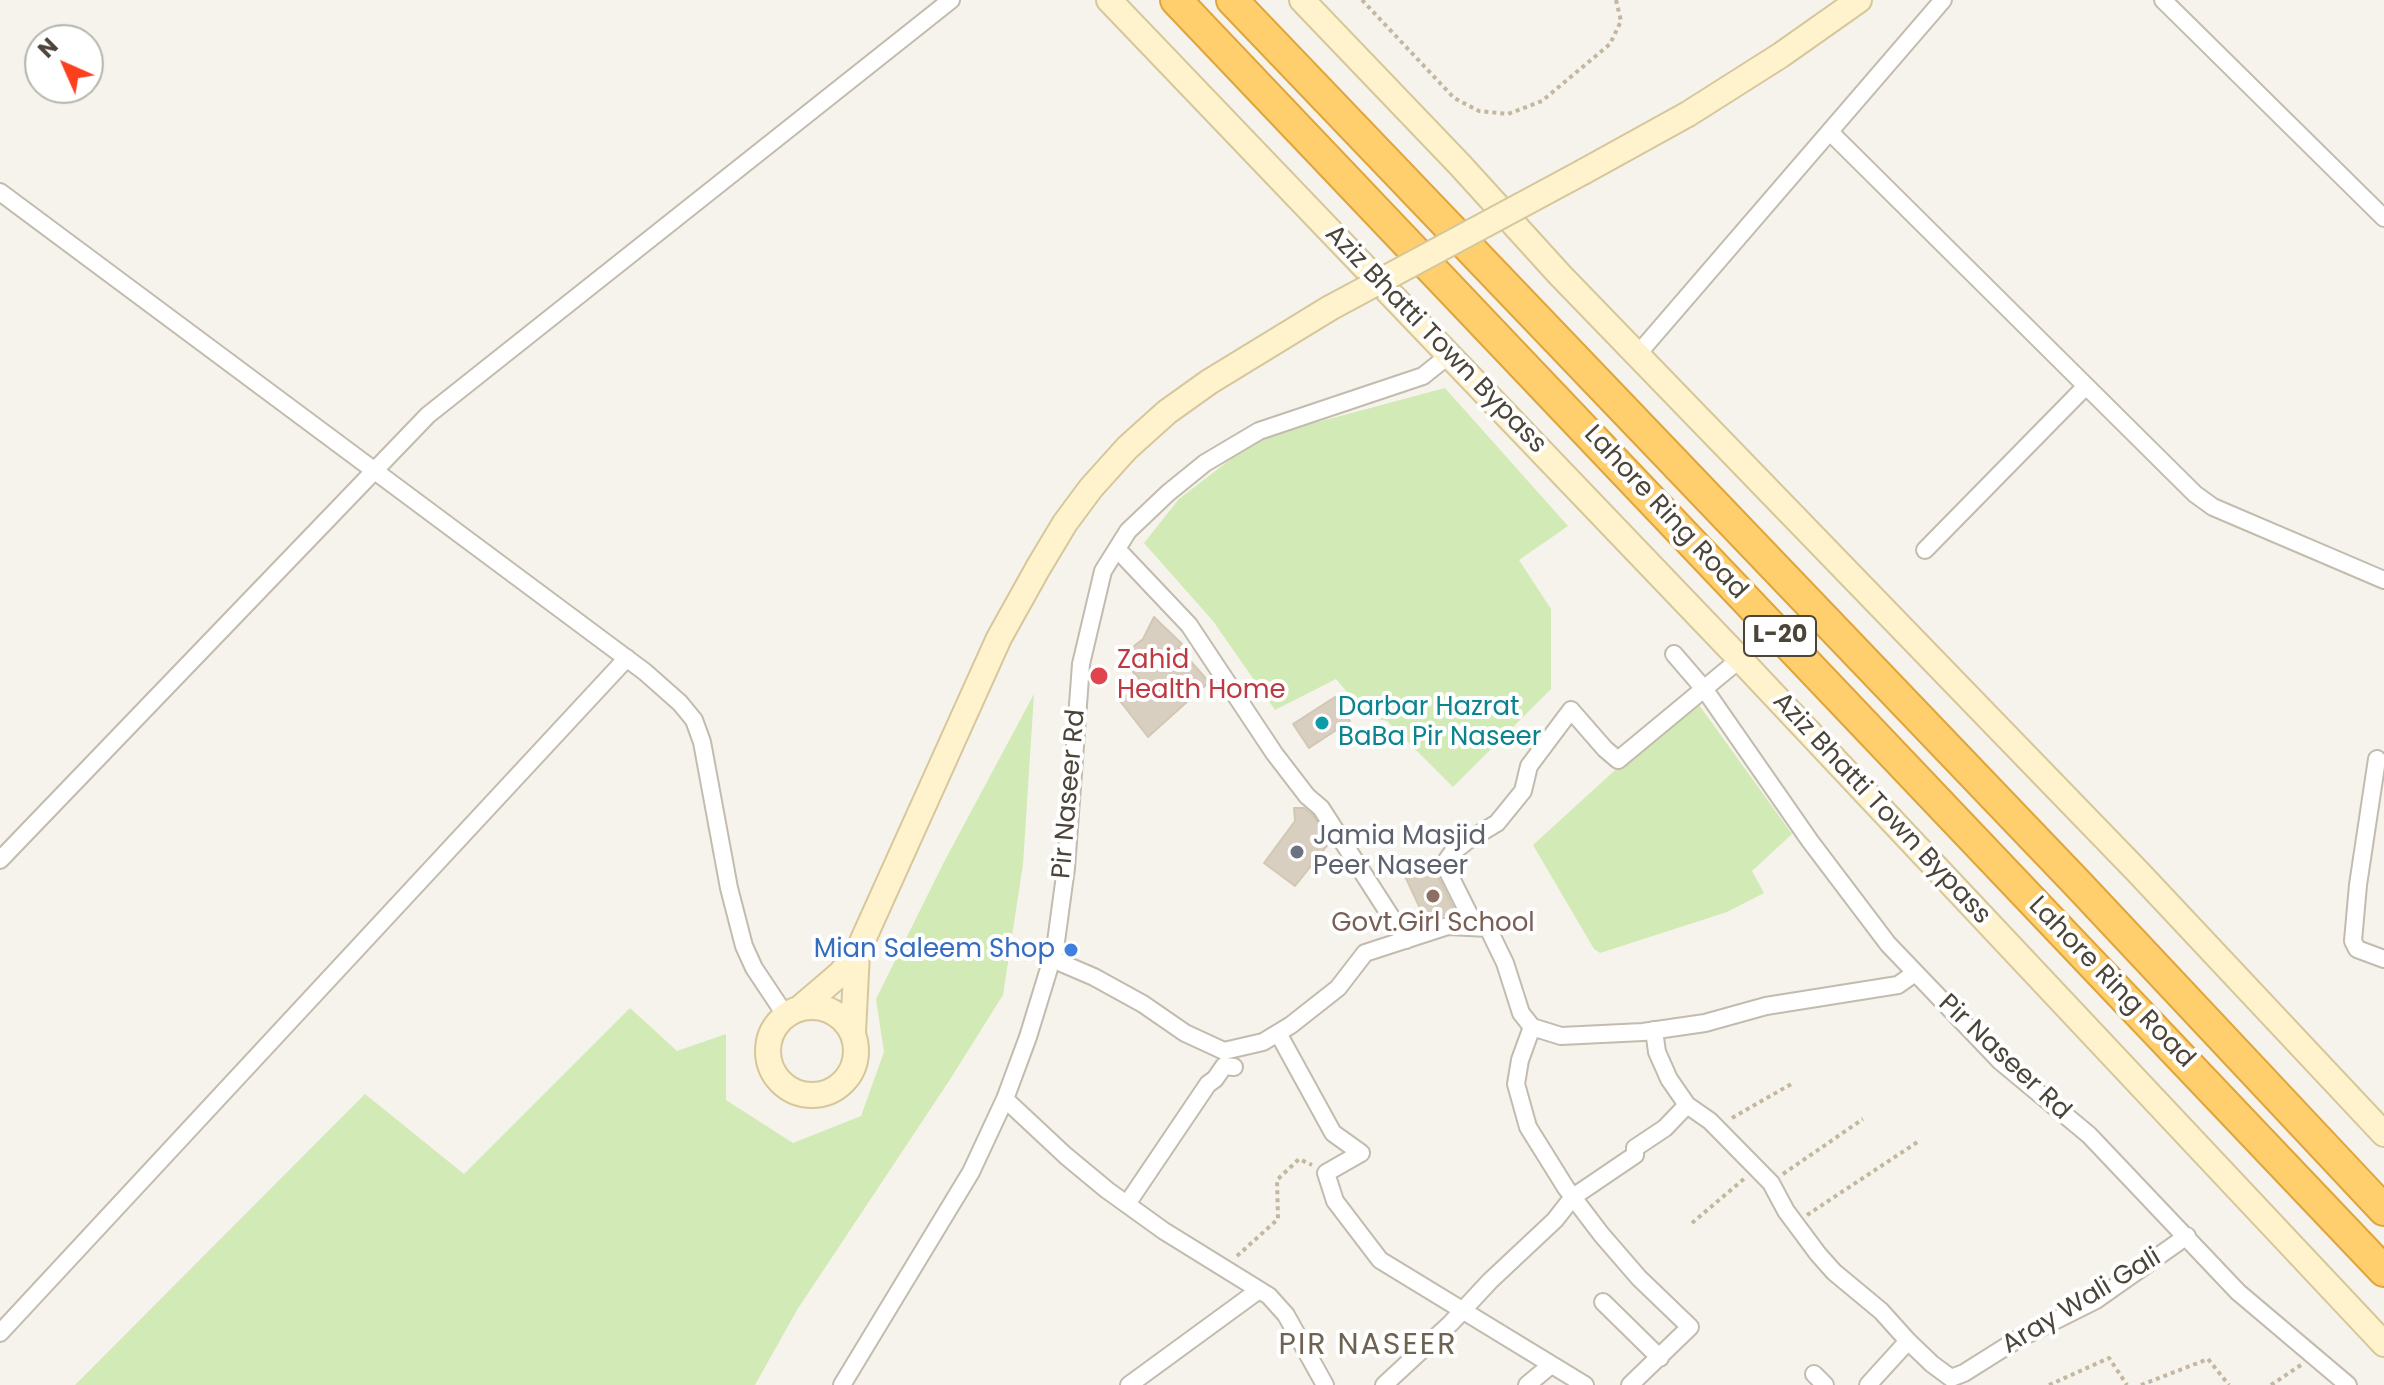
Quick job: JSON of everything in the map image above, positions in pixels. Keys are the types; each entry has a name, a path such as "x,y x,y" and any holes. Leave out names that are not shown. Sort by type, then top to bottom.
{"highway":[{"name":"Lahore Ring Road","path":"1176,0 2384,1271"},
{"name":"Lahore Ring Road","path":"1232,0 2055,860 2384,1210"}],"street":[{"path":"0,860 428,415 951,0"},
{"name":"Aziz Bhatti Town Bypass","path":"1109,0 1740,659 2384,1344"},
{"path":"1302,0 1637,355 2127,860 2384,1134"},
{"path":"857,953 853,1032 857,1046 851,1073 830,1092 802,1094 789,1089 771,1067 768,1053 776,1026 840,974 857,953 999,638 1065,523 1127,448 1167,412 1209,382 1330,308 1688,114 1781,55 1859,0"},
{"path":"1637,355 1943,0"},
{"path":"2163,0 2384,218"},
{"path":"1830,132 2195,494 2213,507 2384,580"},
{"path":"0,192 627,658 680,703 694,720 704,754 729,888 744,946 761,981 792,1012"},
{"name":"Pir Naseer Rd","path":"842,1385 971,1172 1005,1099 1052,959 1066,868 1081,664 1103,571 1128,531 1205,463 1259,431 1423,376 1448,356"},
{"path":"1925,550 2086,386"},
{"path":"1117,549 1189,625 1274,753 1307,796 1321,808 1406,940"},
{"name":"Pir Naseer Rd","path":"1674,654 1705,690 1818,853 1888,944 2000,1061 2089,1135 2238,1292 2348,1385"},
{"path":"0,1333 627,658"},
{"path":"1475,926 1444,864 1467,841 1497,823 1523,791 1529,766 1571,710 1618,760 1740,659"},
{"path":"2377,759 2353,941 2357,949 2384,959"},
{"path":"1052,959 1094,977 1143,1004 1185,1033 1224,1051 1263,1042 1278,1033 1338,988 1365,953 1448,926 1488,928 1505,963 1521,1013 1532,1027 1561,1036 1705,1023 1766,1006 1898,985 1915,973"},
{"path":"792,1012 811,1007 836,1013 853,1032"},
{"path":"1532,1027 1520,1060 1516,1084 1528,1127 1573,1197 1639,1278 1690,1327 1630,1385"},
{"path":"1654,1030 1657,1052 1669,1079 1687,1105 1716,1128 1771,1183 1795,1222 1834,1272 1881,1311 1908,1341 1868,1385"},
{"path":"1278,1033 1333,1133 1361,1153 1326,1173 1335,1201 1380,1260 1585,1385"},
{"path":"1127,1204 1208,1084 1224,1066 1234,1067"},
{"path":"1005,1099 1066,1156 1127,1204 1269,1296 1286,1315 1325,1385"},
{"path":"1384,1385 1555,1220 1573,1197 1635,1155 1635,1148 1665,1128 1687,1105"},
{"name":"Aray Wali Gali","path":"1908,1341 1951,1378 2018,1339 2096,1300 2187,1236"},
{"path":"1129,1385 1259,1290"},
{"path":"1603,1302 1660,1358"},
{"path":"1527,1385 1551,1365"}],"path":[{"path":"1362,0 1454,98 1479,111 1508,114 1542,101 1610,44 1621,21 1616,0"},
{"path":"1716,1128 1793,1083"},
{"path":"1771,1183 1863,1119"},
{"path":"1795,1222 1919,1141"},
{"path":"1223,1269 1278,1219 1277,1180 1299,1159 1326,1173"},
{"path":"1692,1223 1756,1168"},
{"path":"2271,1385 2312,1356"},
{"path":"2049,1385 2109,1358 2127,1385"},
{"path":"2141,1385 2208,1359 2229,1385"}],"green space":[{"path":"1445,388 1568,526 1519,560 1551,609 1551,689 1453,787 1387,721 1368,717 1336,679 1275,710 1213,621 1144,543 1179,499 1258,438"},
{"path":"1034,694 1023,864 1003,995 797,1310 755,1385 75,1385 365,1094 464,1174 630,1008 677,1051 726,1034 726,1100 793,1143 861,1116 884,1052 876,999 944,862"},
{"path":"1694,698 1792,834 1752,871 1764,893 1727,912 1600,953 1594,949 1533,845"}],"building":[{"path":"1154,617 1182,644 1178,647 1209,682 1148,737 1120,701 1142,682 1120,657 1143,639"},
{"name":"Darbar Hazrat BaBa Pir Naseer","path":"1335,697 1350,721 1309,748 1293,724"},
{"name":"Jamia Masjid Peer Naseer","path":"1294,808 1304,808 1313,815 1330,842 1295,886 1264,863 1295,821"},
{"name":"Govt.Girl School","path":"1436,856 1434,869 1457,915 1426,921 1404,874"}],"place":[{"name":"Zahid Health Home","path":"1099,676"},
{"name":"Darbar Hazrat BaBa Pir Naseer","path":"1322,723"},
{"name":"Jamia Masjid Peer Naseer","path":"1297,852"},
{"name":"Govt.Girl School","path":"1433,896"},
{"name":"Mian Saleem Shop","path":"1071,950"}],"district":[{"name":"PIR NASEER","path":"1368,1346"}]}
